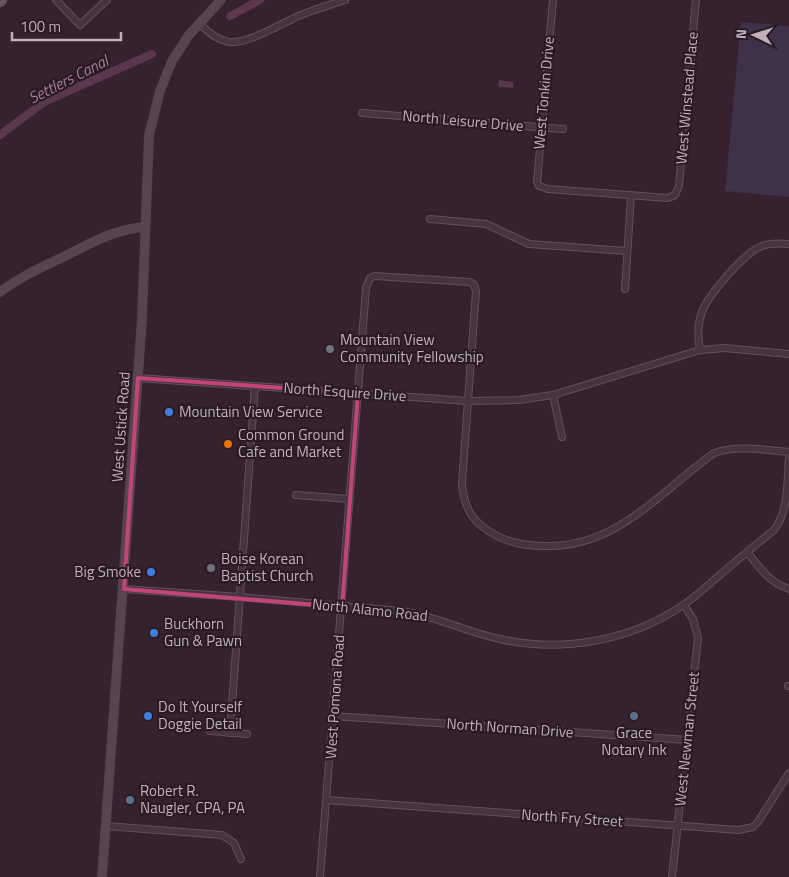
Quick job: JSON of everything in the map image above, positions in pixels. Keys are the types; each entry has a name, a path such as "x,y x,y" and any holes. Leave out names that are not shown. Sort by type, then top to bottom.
{"main road":[{"name":"West Ustick Road","path":"102,877 142,319 150,135 153,114 160,90 172,61 189,35 221,0"},
{"path":"0,292 28,273 111,233 127,228 145,227"}],"street":[{"path":"56,0 80,25 108,0"},
{"path":"200,24 212,35 230,42 252,37 302,14 345,0"},
{"name":"West Tonkin Drive","path":"552,0 536,178 539,186 548,189 631,196"},
{"name":"West Winstead Place","path":"631,196 668,198 675,196 679,186 696,0"},
{"name":"North Leisure Drive","path":"362,113 564,129"},
{"path":"625,290 631,196"},
{"path":"430,219 486,224 529,244 627,251"},
{"path":"700,350 698,333 701,313 715,290 747,255 760,246 779,243 789,244"},
{"name":"West Pomona Road","path":"320,877 366,288 370,278 375,276 470,282 474,285 476,291 468,401"},
{"name":"North Esquire Drive","path":"138,378 468,401 519,400 552,395 700,350 725,348 789,354"},
{"path":"230,733 255,386"},
{"path":"552,395 562,437"},
{"path":"468,401 462,482 463,497 467,510 474,520 485,529 502,538 533,546 573,544 606,534 631,519 714,453 725,449 789,452"},
{"name":"North Alamo Road","path":"124,589 401,611 423,614 470,631 500,639 530,644 560,645 607,638 636,629 684,605 774,530 781,522 784,509 789,458"},
{"path":"296,495 349,499"},
{"path":"747,552 768,578 781,587 789,589"},
{"name":"West Newman Street","path":"672,877 698,638 694,620 684,605"},
{"name":"North Norman Drive","path":"333,716 687,740"},
{"path":"210,731 246,734"},
{"name":"North Fry Street","path":"327,800 739,830 752,827 763,815 789,773"},
{"path":"106,826 222,834 234,843 241,859"}],"highlighted area":[{"path":"138,378 358,393 342,607 124,589"}],"shaded area":[{"path":"741,22 789,26 789,197 725,191"},
{"path":"499,80 513,82 513,88 498,87"}],"waterway":[{"name":"Settlers Canal","path":"230,16 260,0"},
{"name":"Settlers Canal","path":"0,135 44,102 152,54"}],"place":[{"name":"Mountain View Community Fellowship","path":"330,349"},
{"name":"Mountain View Service","path":"169,412"},
{"name":"Common Ground Cafe and Market","path":"228,444"},
{"name":"Boise Korean Baptist Church","path":"211,568"},
{"name":"Big Smoke","path":"151,572"},
{"name":"Buckhorn Gun & Pawn","path":"154,633"},
{"name":"Do It Yourself Doggie Detail","path":"148,716"},
{"name":"Grace Notary Ink","path":"634,716"},
{"name":"Robert R. Naugler, CPA, PA","path":"130,800"}]}
